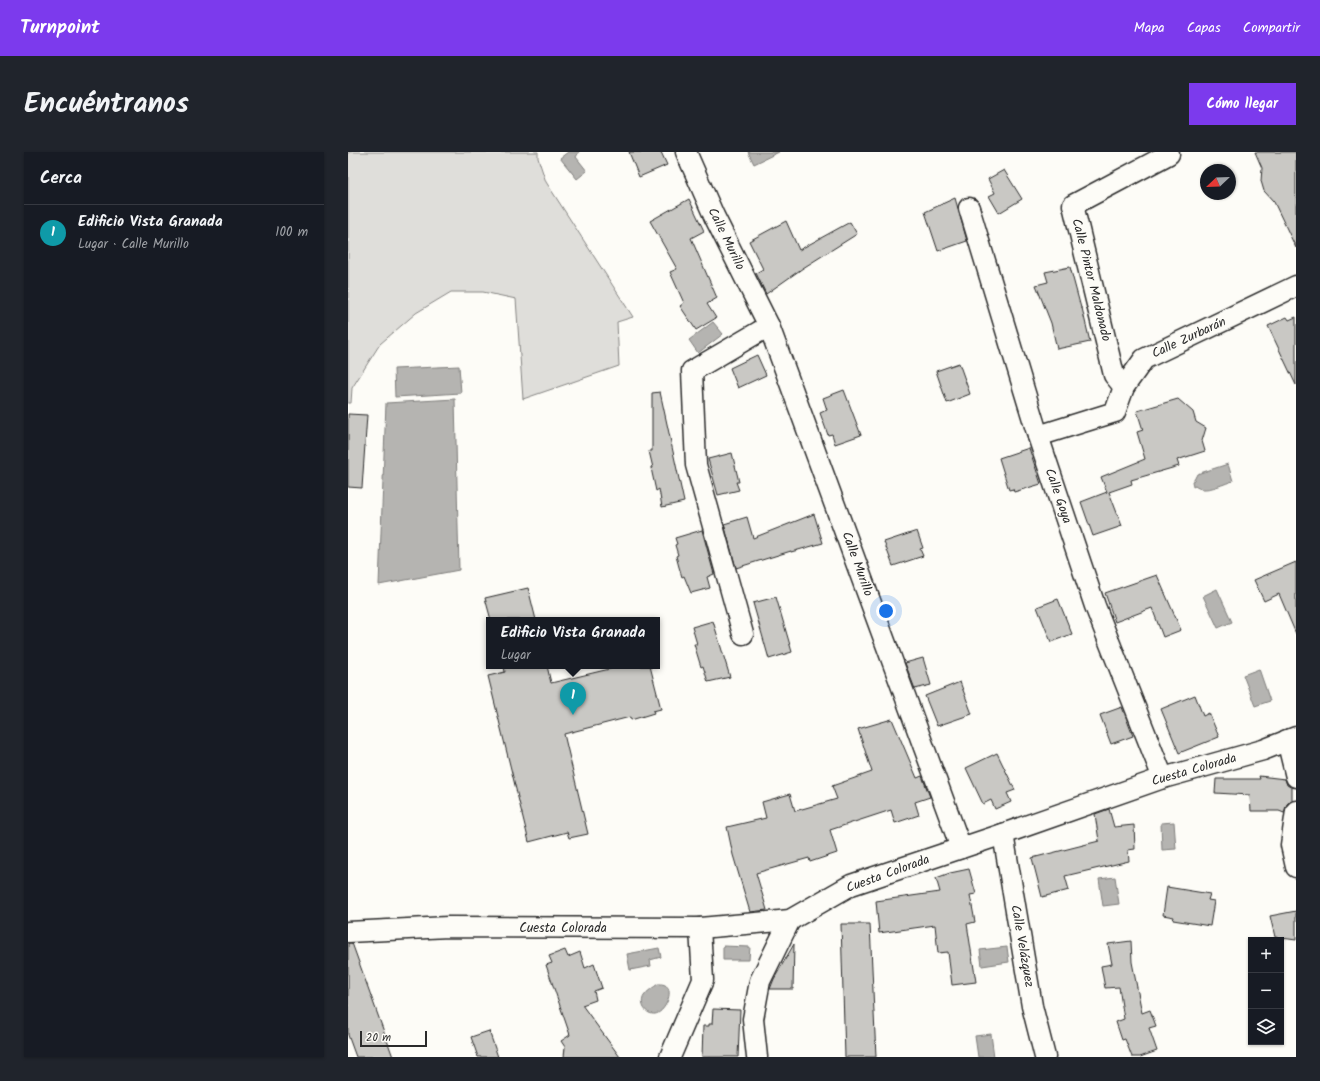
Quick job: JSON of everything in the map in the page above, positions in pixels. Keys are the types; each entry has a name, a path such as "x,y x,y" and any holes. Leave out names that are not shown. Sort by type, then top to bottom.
{"street":[{"name":"Calle Murillo","path":"686,152 714,216 769,326 961,848"},
{"name":"Calle Pintor Maldonado","path":"1124,387 1114,375 1073,205 1169,154"},
{"name":"Calle Goya","path":"969,208 1038,436 1095,606 1164,778"},
{"name":"Calle Zurbarán","path":"1038,436 1115,412 1124,387 1144,359 1296,286"},
{"path":"743,634 696,465 692,371 769,326"},
{"path":"1292,739 1296,777"},
{"name":"Cuesta Colorada","path":"348,932 448,927 700,928 790,920 851,885 1164,778 1263,750 1292,739"},
{"path":"1296,811 1291,845 1296,867"},
{"name":"Calle Velázquez","path":"1003,834 1032,1006 1045,1057"},
{"path":"756,1057 753,1019 760,982 790,920"},
{"path":"670,1057 703,980 700,928"}],"shaded area":[{"path":"348,152 538,152 538,158 546,182 633,317 617,322 619,366 523,399 516,299 483,292 451,292 416,313 380,344 352,388 351,403 348,403"},
{"path":"568,152 579,152 576,157 587,171 577,179 560,158"},
{"path":"748,152 779,152 754,164"},
{"path":"713,322 723,334 698,353 689,340"},
{"path":"459,366 461,393 395,397 394,369"},
{"path":"455,399 459,570 379,585 386,403"},
{"path":"1228,464 1233,481 1208,489 1195,486 1193,487 1192,481 1197,474"},
{"path":"1217,589 1232,622 1218,628 1203,596"},
{"path":"1259,669 1270,701 1255,706 1243,675"},
{"path":"1174,822 1176,849 1162,850 1161,823"},
{"path":"1115,877 1119,904 1103,906 1099,879"},
{"path":"723,946 750,947 749,960 723,960"},
{"path":"1007,947 1009,962 982,966 980,950"},
{"path":"659,948 661,957 650,960 651,966 630,970 627,954"},
{"path":"658,984 664,985 668,988 668,998 663,1009 655,1014 652,1014 646,1011 642,1002 647,992"},
{"path":"991,1034 994,1057 978,1057 975,1036"}],"building":[{"path":"629,152 661,152 667,165 639,177"},
{"path":"1255,152 1296,152 1296,248 1274,202 1264,191 1261,181 1262,168"},
{"path":"1004,170 1022,199 999,213 989,196 995,193 988,179"},
{"path":"955,198 967,241 938,251 925,212"},
{"path":"689,199 704,231 691,238 717,298 707,304 716,318 696,330 680,306 684,303 670,272 677,269 650,221"},
{"path":"786,221 799,250 850,222 857,234 803,268 766,294 756,273 763,269 749,241"},
{"path":"1070,267 1090,342 1057,349 1051,323 1036,285 1048,282 1045,272"},
{"path":"1287,317 1289,320 1296,317 1296,385 1268,326"},
{"path":"757,355 766,375 738,388 730,368"},
{"path":"959,363 970,394 947,403 936,371"},
{"path":"844,390 861,435 835,444 832,434 828,435 820,413 827,410 823,398"},
{"path":"660,392 684,502 662,507 659,489 656,491 649,451 652,451 652,393"},
{"path":"1178,399 1193,412 1196,422 1206,428 1202,441 1205,451 1177,460 1179,466 1131,480 1132,484 1109,492 1122,526 1093,536 1081,502 1107,492 1101,477 1145,459 1137,432 1143,430 1137,411"},
{"path":"348,414 367,415 362,488 348,487"},
{"path":"1029,448 1041,484 1014,492 1013,489 1009,490 999,458"},
{"path":"732,453 739,482 736,482 739,490 718,495 708,459"},
{"path":"814,514 823,543 736,568 724,524 747,517 753,538"},
{"path":"702,530 714,574 707,577 710,588 691,593 684,576 682,577 679,567 676,556 678,555 675,545 677,544 675,538"},
{"path":"917,531 923,548 920,549 923,556 893,566 884,542"},
{"path":"1296,562 1296,634 1279,594 1264,601 1254,580"},
{"path":"1157,575 1181,630 1163,637 1152,608 1115,622 1105,593"},
{"path":"528,588 535,617 490,617 485,598"},
{"path":"776,597 792,652 769,659 753,603"},
{"path":"1058,599 1072,634 1051,642 1037,607"},
{"path":"713,621 730,677 708,682 703,666 701,667 694,644 697,644 692,627"},
{"path":"923,658 931,685 915,689 905,663"},
{"path":"504,669 548,669 551,683 609,669 651,669 661,709 653,711 654,713 631,720 630,717 564,734 588,834 569,838 567,832 529,842 488,676 505,672"},
{"path":"960,682 972,714 937,726 925,696"},
{"path":"1195,695 1203,716 1209,713 1219,737 1179,753 1161,709"},
{"path":"1122,707 1133,736 1111,744 1100,715"},
{"path":"892,719 917,778 922,776 930,797 915,802 919,815 895,823 891,810 830,830 837,853 810,862 809,858 756,873 767,910 750,912 733,855 727,827 766,818 762,802 790,794 795,811 837,799 832,786 872,772 858,729"},
{"path":"997,753 1015,790 1007,793 1011,802 995,809 991,800 983,804 966,768"},
{"path":"1259,776 1285,779 1287,785 1292,788 1292,800 1287,804 1284,813 1279,811 1251,811 1250,795 1215,793 1216,779 1260,779"},
{"path":"1109,809 1114,827 1134,825 1135,849 1128,850 1129,861 1065,876 1069,890 1042,897 1032,858 1099,841 1095,814"},
{"path":"969,869 976,894 970,895 975,922 967,924 976,982 952,985 948,952 938,953 935,925 879,933 876,901 940,892 936,878"},
{"path":"1167,887 1210,894 1208,900 1214,901 1210,926 1173,920 1174,917 1163,915"},
{"path":"1296,911 1296,940 1284,938 1284,937 1275,937 1270,916"},
{"path":"841,924 870,924 876,1057 845,1057"},
{"path":"1131,941 1132,962 1142,1013 1150,1010 1156,1026 1149,1028 1157,1051 1140,1057 1132,1057 1125,1039 1122,1040 1116,1022 1124,1019 1119,987 1105,988 1101,966 1112,964 1108,944"},
{"path":"348,943 352,943 393,1057 356,1057 348,1035"},
{"path":"794,944 793,989 770,989 774,979"},
{"path":"565,950 568,957 580,952 585,968 594,964 602,988 594,991 596,1000 582,1005 620,1057 564,1057 565,1047 561,1041 570,1035 546,965 552,963 549,956"},
{"path":"713,1009 740,1010 738,1057 702,1057 703,1026 709,1026 709,1024 712,1024"},
{"path":"489,1031 498,1057 478,1057 471,1037"}],"place":[{"name":"Edificio Vista Granada","path":"573,715"}]}
